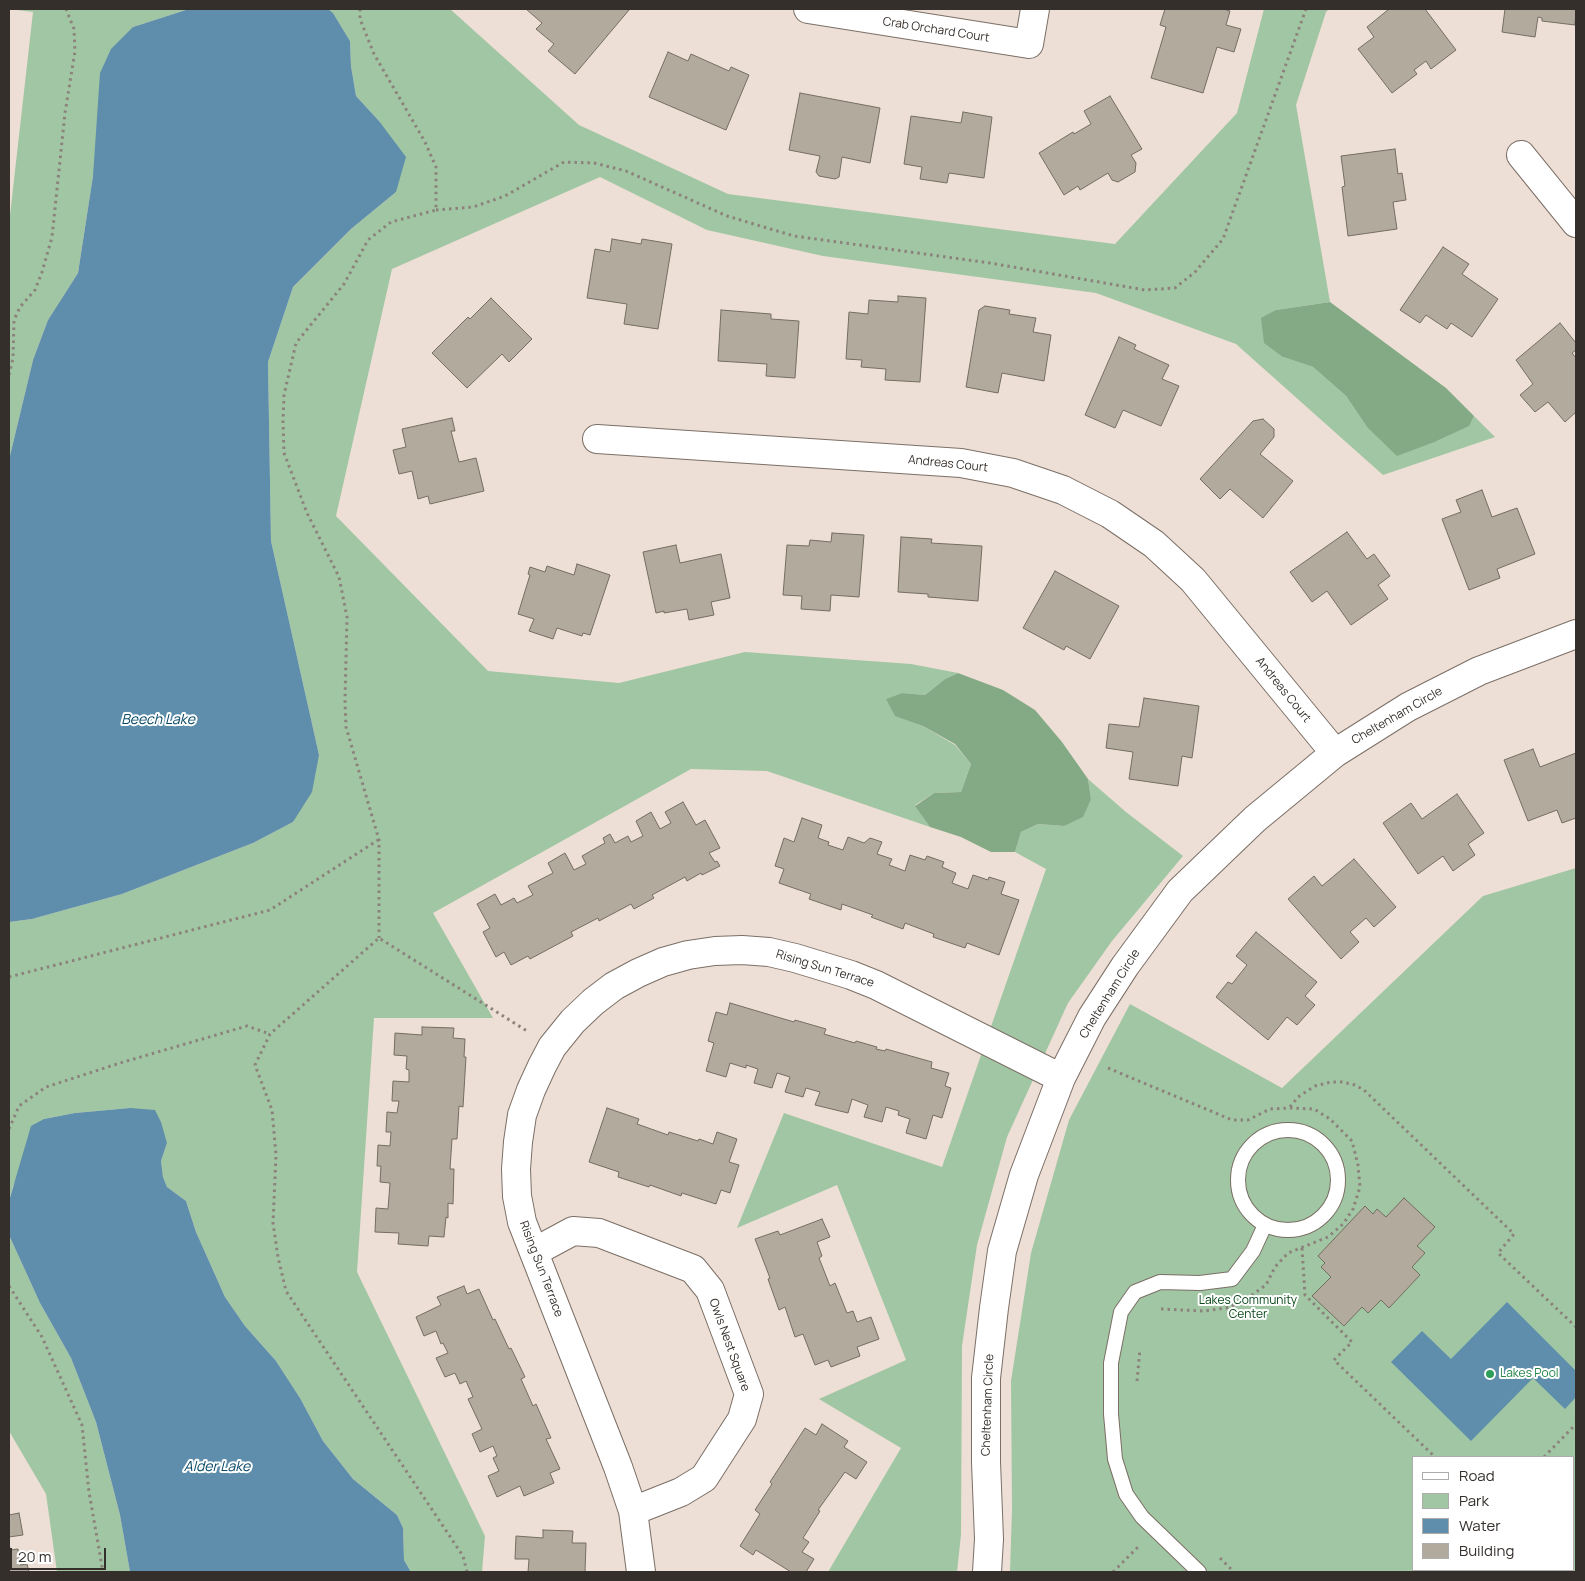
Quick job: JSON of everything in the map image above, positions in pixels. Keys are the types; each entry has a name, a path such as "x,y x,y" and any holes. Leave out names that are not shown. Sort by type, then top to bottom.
{"street":[{"name":"Crab Orchard Court","path":"808,9 1029,44 1034,9"},
{"path":"1520,155 1576,223"},
{"name":"Andreas Court","path":"597,439 961,463 1013,473 1063,490 1110,514 1154,544 1193,580 1335,753"},
{"name":"Cheltenham Circle","path":"987,1572 989,1539 986,1462 986,1378 1002,1251 1024,1175 1061,1078 1092,1017 1115,980 1180,891 1254,819 1335,753 1408,707 1470,676 1576,634"},
{"name":"Rising Sun Terrace","path":"641,1572 633,1512 618,1467 522,1222 517,1196 516,1169 522,1116 531,1090 552,1047 573,1021 614,986 663,962 688,955 715,951 769,952 852,975 876,985 1061,1078"},
{"name":"Owls Nest Square","path":"534,1252 573,1231 599,1234 693,1269 710,1290 749,1394 742,1419 704,1478 681,1492 633,1512"}],"lane":[{"path":"1286,1128 1311,1134 1331,1152 1339,1177 1334,1203 1316,1223 1290,1231 1265,1225 1245,1207 1238,1182 1243,1156 1261,1137 1286,1128"},
{"path":"1199,1572 1142,1517 1126,1494 1115,1459 1111,1414 1111,1363 1121,1312 1135,1292 1160,1282 1200,1284 1232,1279 1252,1251 1265,1225"}],"path":[{"path":"9,375 13,358 14,320 20,307 35,290 52,237 66,113 76,51 74,29 66,9"},
{"path":"360,9 360,19 374,54 425,142 436,167 436,210"},
{"path":"467,1572 463,1556 286,1291 278,1257 274,1223 276,1155 272,1110 256,1065 270,1034 379,938 379,840 346,727 347,617 339,577 307,513 284,453 284,395 296,343 344,284 368,240 391,222 436,210 473,207 505,196 564,162 594,162 626,171 727,216 794,236 990,263 1146,290 1175,288 1196,272 1223,239 1306,9"},
{"path":"9,977 270,910 379,840"},
{"path":"379,938 552,1047"},
{"path":"9,1129 19,1106 46,1087 247,1026 270,1034"},
{"path":"1290,1108 1298,1097 1315,1086 1323,1084 1342,1082 1364,1090 1514,1234 1498,1253 1576,1327"},
{"path":"1302,1248 1305,1295 1352,1342 1334,1360 1434,1456"},
{"path":"9,1286 42,1338 82,1425 89,1492 103,1572"},
{"path":"1545,1456 1576,1424"}],"green space":[{"path":"9,9 189,9 133,27 93,176 78,273 48,320 33,360 9,460 9,224 33,12"},
{"path":"328,9 450,9 579,125 728,194 1115,244 1237,113 1264,9 1329,9 1326,12 1296,105 1330,302 1276,310 1283,357 1313,367 1346,396 1367,427 1437,441 1468,426 1474,416 1495,437 1383,475 1236,344 1096,293 823,256 707,230 600,177 392,269 336,516 488,671 619,683 745,652 911,664 958,673 945,679 925,695 902,693 887,699 895,715 923,726 955,745 971,764 961,792 934,793 915,805 930,827 767,771 691,769 433,913 493,1018 374,1018 357,1272 485,1536 482,1572 411,1572 404,1560 403,1528 397,1515 353,1479 323,1441 300,1398 276,1361 245,1326 225,1297 196,1232 186,1201 167,1187 163,1177 161,1161 167,1143 130,1108 75,1113 44,1119 13,1186 9,1201 9,922 32,919 122,894 253,843 293,822 319,755 271,541 268,362 293,287 351,229 396,192 379,121 356,96 351,66 350,41 333,13"},
{"path":"1330,302 1446,388 1474,416 1469,426 1437,441 1397,456 1367,427 1346,396 1313,367 1283,357 1264,343 1261,318 1276,310"},
{"path":"958,673 1003,690 1035,710 1062,742 1088,779 1091,799 1083,817 1064,826 1038,824 1021,832 1015,852 991,852 961,837 930,827 915,806 934,793 961,792 971,764 955,744 923,726 895,716 886,699 902,693 925,695 945,679"},
{"path":"1088,779 1126,812 1183,856 1112,941 1068,1003 1007,1137 977,1245 962,1346 961,1535 957,1572 828,1572 901,1448 819,1399 906,1360 837,1185 737,1228 784,1113 942,1167 1046,869 1015,852 1021,832 1038,824 1064,826 1091,799"},
{"name":"Lakes Community Center","path":"1576,868 1576,1572 1010,1572 1012,1509 1011,1381 1031,1253 1069,1120 1130,1004 1282,1088 1483,896"},
{"path":"9,1235 40,1303 71,1358 96,1422 120,1515 130,1572 57,1572 46,1494 9,1431"}],"water":[{"name":"Beech Lake","path":"189,9 328,9 333,13 350,41 351,66 356,96 379,121 406,157 396,192 351,229 293,287 268,362 271,541 319,755 312,792 293,822 253,843 122,894 32,919 9,922 9,460 33,360 48,320 78,273 93,176 100,73 111,49 133,27"},
{"name":"Alder Lake","path":"130,1108 155,1110 161,1122 167,1143 161,1161 163,1177 167,1187 186,1201 196,1232 225,1297 245,1326 276,1361 300,1398 323,1441 353,1479 397,1515 403,1528 404,1560 411,1572 130,1572 120,1515 96,1422 71,1358 40,1303 9,1235 9,1201 31,1126 44,1119 75,1113"},
{"name":"Lakes Pool","path":"1507,1302 1576,1371 1576,1397 1565,1409 1533,1378 1471,1441 1391,1362 1422,1331 1451,1359"}],"building":[{"path":"526,9 629,10 575,74 548,51 554,44 536,29 542,23"},
{"path":"1165,9 1223,9 1230,11 1226,25 1241,29 1234,52 1217,47 1203,93 1151,78 1166,27 1160,25"},
{"path":"1389,9 1425,9 1456,50 1431,69 1426,61 1414,70 1417,74 1392,93 1358,49 1374,37 1367,27"},
{"path":"1505,9 1576,9 1575,25 1542,21 1542,18 1538,17 1535,37 1502,32"},
{"path":"668,52 688,61 691,54 729,71 731,67 749,75 726,130 649,97"},
{"path":"800,93 880,108 870,163 842,157 839,177 835,179 819,176 816,172 820,156 789,150"},
{"path":"1110,96 1142,149 1131,155 1136,163 1135,172 1118,182 1112,180 1108,173 1080,190 1078,186 1064,195 1039,153 1073,132 1074,134 1091,124 1084,111"},
{"path":"963,112 992,117 984,178 949,173 947,183 920,179 922,167 904,164 911,116 961,123"},
{"path":"1395,149 1398,174 1402,173 1406,200 1393,202 1397,229 1348,236 1342,187 1345,186 1341,156"},
{"path":"612,239 641,244 642,239 672,244 658,329 624,324 627,304 587,298 595,249 610,252"},
{"path":"1443,247 1469,264 1462,274 1498,299 1472,337 1451,323 1447,329 1426,315 1420,323 1400,310"},
{"path":"898,296 926,298 920,382 885,380 886,369 861,367 862,360 846,359 849,312 868,314 869,300 898,302"},
{"path":"491,298 532,339 509,362 502,354 467,388 432,353 468,317 470,319"},
{"path":"985,306 1010,310 1009,314 1036,318 1033,332 1051,335 1044,381 1002,373 998,393 966,387 979,310"},
{"path":"721,310 771,314 771,319 799,321 795,378 766,376 767,364 718,361"},
{"path":"1560,323 1576,343 1576,350 1572,353 1576,358 1576,412 1565,422 1548,402 1535,412 1520,395 1533,384 1516,360"},
{"path":"1119,337 1136,345 1134,349 1169,365 1162,379 1179,386 1161,426 1123,410 1115,428 1085,415"},
{"path":"452,418 455,431 451,431 459,462 476,458 484,491 430,504 428,496 418,499 412,471 399,474 393,450 406,447 402,429"},
{"path":"1263,419 1274,429 1274,437 1260,454 1293,481 1263,518 1230,489 1220,499 1200,479 1253,421"},
{"path":"1482,490 1492,517 1517,508 1535,554 1497,569 1500,578 1469,590 1442,519 1461,512 1456,500"},
{"path":"1347,532 1367,559 1374,554 1390,576 1378,585 1388,599 1351,625 1327,591 1312,602 1290,572"},
{"path":"832,533 864,535 859,597 831,595 830,611 801,609 802,596 783,595 787,545 809,546 810,540 831,542"},
{"path":"901,537 932,539 931,543 982,546 978,601 928,597 928,594 898,592"},
{"path":"676,545 680,563 721,554 730,598 711,602 714,615 689,620 687,609 656,613 643,552"},
{"path":"577,564 610,575 590,635 583,633 582,636 557,628 553,639 529,631 534,619 518,614 530,575 528,574 530,567 545,572 547,566 574,575"},
{"path":"1055,571 1119,606 1090,659 1066,646 1064,650 1023,628"},
{"path":"1144,698 1199,706 1192,758 1182,756 1178,786 1129,779 1133,752 1106,748 1109,724 1139,727"},
{"path":"1533,749 1540,767 1576,753 1576,818 1562,823 1557,810 1528,821 1504,760"},
{"path":"1457,794 1484,833 1468,844 1475,855 1453,871 1443,856 1418,874 1383,823 1411,803 1422,819"},
{"path":"683,802 696,825 705,820 720,848 709,853 720,866 687,881 685,877 652,895 654,898 634,909 631,904 599,921 598,918 571,932 573,936 530,959 528,956 511,965 504,952 496,957 483,932 490,928 477,904 495,894 501,905 514,898 517,903 533,895 528,886 553,873 548,863 565,853 574,870 586,864 582,856 605,843 603,838 610,834 615,843 628,836 631,842 643,836 636,821 651,812 660,829 671,823 665,812"},
{"path":"802,818 822,825 818,838 829,842 828,845 843,850 848,837 864,843 870,838 882,842 877,854 892,859 889,865 905,871 910,855 925,860 927,856 944,862 942,867 956,873 952,883 968,889 973,875 988,880 989,877 1005,882 1001,894 1019,900 999,955 967,943 965,948 933,937 934,934 905,923 903,929 871,917 873,915 842,904 841,910 809,899 811,894 779,883 784,869 775,866 784,838 794,842"},
{"path":"1354,859 1396,907 1374,927 1366,918 1350,932 1359,942 1341,959 1288,899 1314,876 1322,886"},
{"path":"1256,932 1317,982 1305,996 1315,1005 1297,1025 1287,1017 1268,1040 1216,997 1228,982 1232,984 1247,965 1236,956"},
{"path":"730,1003 794,1022 795,1020 826,1029 824,1034 932,1062 931,1068 949,1073 945,1086 951,1088 942,1118 933,1115 926,1139 906,1133 910,1119 898,1115 899,1111 886,1107 882,1122 864,1117 868,1105 852,1099 848,1113 815,1105 820,1092 806,1088 803,1097 785,1092 790,1077 777,1073 772,1088 754,1083 758,1069 746,1065 746,1068 730,1063 726,1077 706,1071 714,1043 708,1041 716,1012 727,1015"},
{"path":"422,1027 454,1028 453,1038 465,1039 464,1057 466,1057 463,1107 459,1106 457,1139 452,1139 450,1169 454,1169 453,1204 448,1203 448,1218 446,1217 444,1237 429,1236 428,1246 398,1244 399,1233 375,1232 376,1208 388,1209 390,1183 380,1182 381,1166 377,1166 378,1145 390,1146 391,1132 386,1132 387,1112 397,1113 399,1101 392,1101 393,1081 409,1082 409,1070 406,1069 407,1056 394,1055 395,1033 422,1035"},
{"path":"607,1108 639,1119 637,1124 668,1135 669,1132 713,1144 717,1132 737,1139 729,1162 739,1165 730,1193 721,1190 716,1204 682,1193 681,1196 650,1185 649,1187 618,1177 619,1172 589,1162"},
{"name":"Lakes Community Center","path":"1404,1198 1435,1227 1417,1246 1425,1253 1412,1267 1420,1275 1389,1308 1381,1300 1368,1313 1362,1307 1344,1326 1312,1296 1331,1277 1321,1267 1325,1263 1318,1256 1365,1206 1373,1214 1377,1209 1386,1217"},
{"path":"822,1219 830,1237 817,1242 822,1256 819,1258 830,1286 835,1283 847,1313 853,1311 857,1322 871,1317 879,1339 857,1347 860,1356 831,1367 828,1360 815,1365 803,1334 795,1337 785,1307 779,1310 768,1279 770,1278 755,1239 778,1231 780,1235"},
{"path":"464,1286 467,1294 479,1289 493,1320 495,1319 509,1349 511,1348 525,1377 521,1379 533,1406 536,1404 551,1438 546,1439 560,1469 550,1473 554,1483 524,1496 520,1486 497,1497 488,1476 499,1471 493,1458 497,1456 493,1446 480,1452 472,1434 482,1429 468,1399 473,1397 466,1381 460,1384 455,1373 445,1377 436,1358 448,1353 443,1343 441,1344 436,1331 424,1336 416,1317 441,1305 437,1297"},
{"path":"822,1424 848,1441 844,1447 867,1462 856,1479 845,1472 818,1510 820,1511 803,1538 809,1542 802,1552 814,1559 806,1572 791,1572 756,1550 753,1555 740,1546 760,1514 755,1510 772,1484 770,1482 805,1428 816,1435"},
{"path":"19,1513 23,1535 9,1537 9,1515"},
{"path":"543,1530 573,1531 572,1543 586,1543 585,1572 528,1572 529,1559 515,1559 516,1536 543,1538"},
{"path":"9,1541 10,1550 18,1549 20,1565 27,1564 29,1572 9,1572"}],"place":[{"name":"Lakes Pool","path":"1490,1374"}]}
